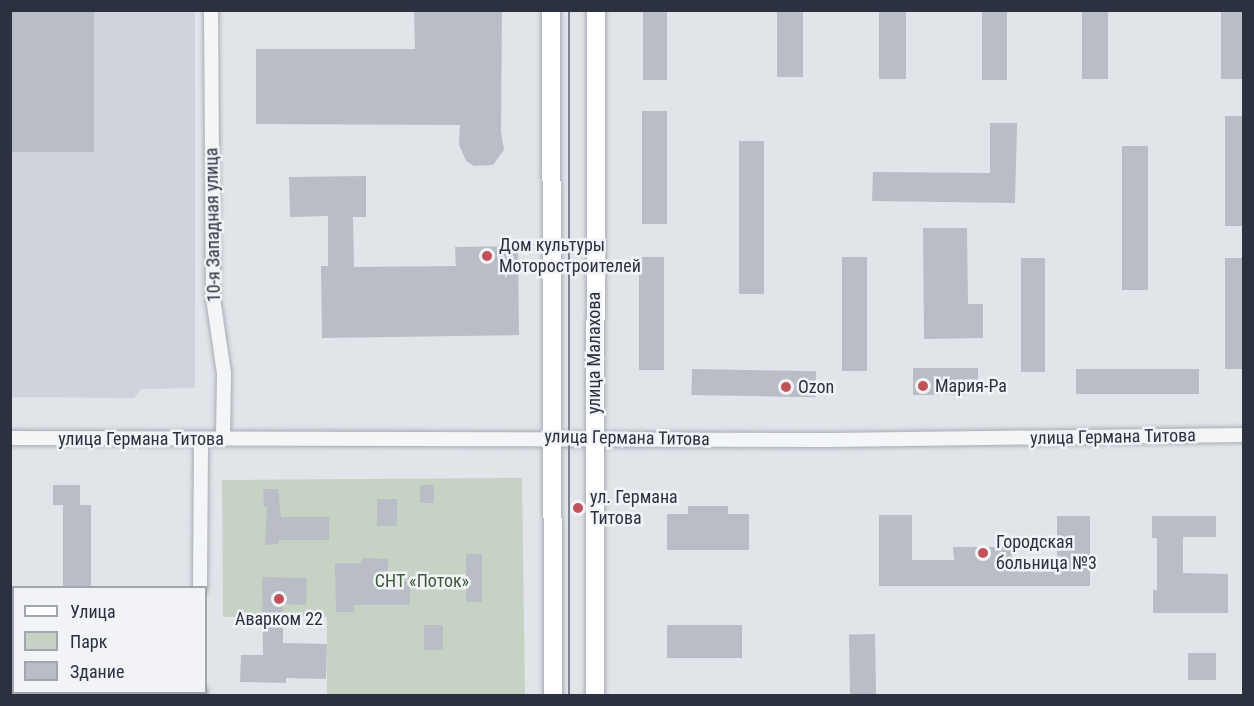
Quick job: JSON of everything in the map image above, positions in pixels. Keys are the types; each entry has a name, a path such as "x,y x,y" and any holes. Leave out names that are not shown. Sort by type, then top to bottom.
{"main road":[{"path":"551,10 553,696"},
{"name":"улица Малахова","path":"595,696 596,10"}],"street":[{"name":"10-я Западная улица","path":"211,10 213,298 224,373 223,439"},
{"name":"улица Германа Титова","path":"10,438 553,437 828,440 1244,435"},
{"path":"200,586 201,439"}],"shaded area":[{"path":"11,11 195,11 195,388 141,389 134,398 11,397"}],"green space":[{"name":"СНТ «Поток»","path":"522,478 525,695 327,695 327,617 223,617 222,480"}],"building":[{"path":"10,10 94,10 94,152 10,152"},
{"path":"414,10 502,10 501,132 504,150 493,165 474,166 466,161 459,144 460,125 256,124 256,49 415,49"},
{"path":"643,10 667,10 667,80 643,80"},
{"path":"777,10 803,10 803,77 777,77"},
{"path":"879,10 906,10 906,79 879,79"},
{"path":"982,10 1007,10 1007,80 982,80"},
{"path":"1082,10 1108,10 1108,79 1082,79"},
{"path":"1221,10 1244,10 1244,79 1221,79"},
{"path":"642,111 667,111 667,224 642,224"},
{"path":"1225,116 1244,116 1244,226 1225,226"},
{"path":"990,123 1017,123 1015,203 872,201 873,172 990,173"},
{"path":"739,141 764,141 764,294 739,294"},
{"path":"1122,146 1148,146 1148,290 1122,290"},
{"name":"Дом культуры Моторостроителей","path":"366,176 366,217 353,217 354,267 456,266 455,247 518,246 519,335 322,338 321,266 328,266 328,216 290,217 289,177"},
{"path":"923,228 967,228 968,304 983,304 983,338 924,339"},
{"path":"639,257 664,257 664,370 639,370"},
{"path":"842,257 867,257 867,371 842,371"},
{"path":"1021,258 1045,258 1045,372 1021,372"},
{"path":"1225,258 1244,258 1244,369 1225,369"},
{"path":"913,368 978,368 978,395 913,395"},
{"path":"692,369 816,371 816,397 692,395"},
{"path":"1076,369 1199,369 1199,394 1076,394"},
{"path":"53,485 80,485 80,505 91,505 91,586 63,586 63,505 53,505"},
{"path":"420,485 434,485 434,503 420,503"},
{"path":"263,489 278,489 281,517 329,517 329,540 279,540 279,544 265,545 267,507 264,507"},
{"path":"377,499 397,499 397,526 377,526"},
{"path":"688,506 728,506 728,514 749,514 749,550 667,550 667,514 688,514"},
{"name":"Городская больница №3","path":"879,515 912,515 912,560 954,560 953,547 1012,547 1012,561 1057,561 1057,516 1090,516 1090,586 879,586"},
{"path":"1152,516 1216,516 1216,537 1183,537 1183,573 1228,574 1228,613 1153,613 1153,590 1157,590 1157,538 1152,538"},
{"path":"466,554 482,554 482,602 466,602"},
{"path":"362,558 388,559 388,581 410,581 410,605 354,605 354,612 336,612 335,563 362,563"},
{"path":"262,577 307,578 306,605 283,604 283,643 327,644 326,679 286,678 286,683 240,682 241,655 263,655"},
{"path":"424,625 443,625 443,650 424,650"},
{"path":"667,625 742,625 742,658 667,658"},
{"path":"849,634 875,634 876,696 850,696"},
{"path":"1188,653 1216,653 1216,680 1188,680"}],"tram line":[{"path":"569,10 569,696"}],"place":[{"name":"Дом культуры Моторостроителей","path":"487,256"},
{"name":"Мария-Ра","path":"923,386"},
{"name":"Ozon","path":"786,387"},
{"name":"ул. Германа Титова","path":"578,508"},
{"name":"Городская больница №3","path":"983,553"},
{"name":"Аварком 22","path":"279,599"}]}
